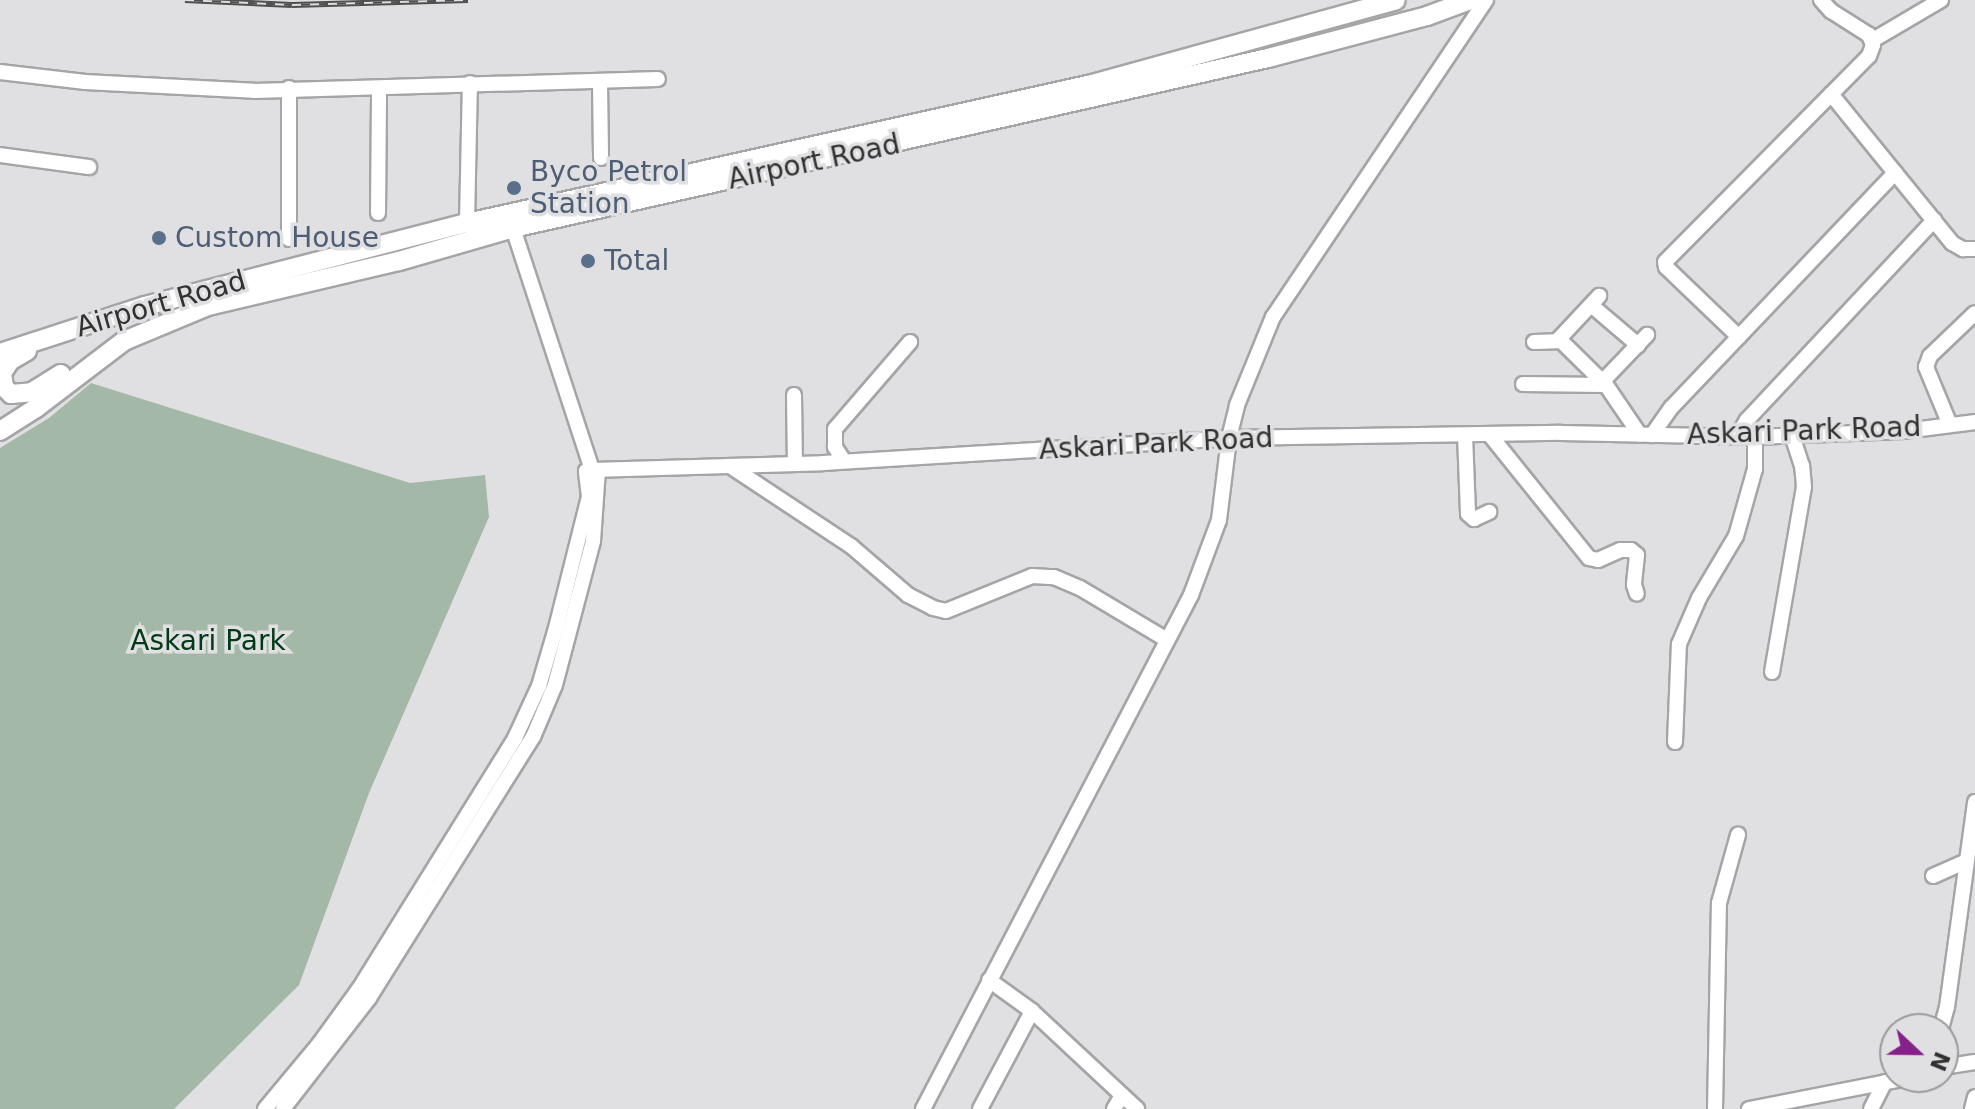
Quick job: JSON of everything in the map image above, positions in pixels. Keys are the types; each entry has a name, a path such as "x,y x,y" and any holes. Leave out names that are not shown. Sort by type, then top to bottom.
{"main road":[{"name":"Airport Road","path":"0,353 175,298 467,223 1092,84 1396,0"},
{"name":"Airport Road","path":"0,431 36,408 116,346 150,327 208,306 399,261 513,228 1111,96 1427,16 1470,0"},
{"path":"58,334 10,361 2,373 7,391 17,396 32,392 98,349 116,346"}],"street":[{"path":"923,1109 1191,595 1219,520 1229,438 1237,405 1273,317 1486,0"},
{"path":"1821,0 1831,11 1857,25 1873,40"},
{"path":"1739,337 1666,267 1665,262 1869,56 1873,40 1941,0"},
{"path":"0,72 254,91 658,79"},
{"path":"467,223 470,83"},
{"path":"600,83 601,158"},
{"path":"289,88 289,239"},
{"path":"378,213 379,88"},
{"path":"1831,94 1956,246 1975,249"},
{"path":"0,156 89,167"},
{"path":"1559,339 1604,383 1646,435 1895,173"},
{"path":"1737,437 1747,420 1934,220"},
{"path":"283,1109 369,998 533,737 555,685 593,541 592,470 513,228"},
{"path":"1523,384 1604,383 1642,340 1595,300 1559,339 1534,342"},
{"path":"1950,425 1926,367 1930,356 1975,313"},
{"path":"844,461 835,447 835,429 910,342"},
{"path":"794,395 795,464"},
{"name":"Askari Park Road","path":"592,470 795,464 1229,438 1465,435 1755,437 1975,422"},
{"path":"1465,435 1468,514 1474,519 1489,512"},
{"path":"1490,435 1589,558 1598,560 1620,550 1631,550 1637,555 1634,585 1637,594"},
{"path":"1772,672 1804,487 1802,466 1792,436"},
{"path":"1675,742 1679,644 1699,598 1736,536 1755,469 1755,437"},
{"path":"730,466 851,546 908,595 933,608 946,611 1032,576 1054,577 1080,588 1167,640"},
{"path":"265,1109 359,989 515,738 539,686 579,543 592,470"},
{"path":"1945,1013 1975,802"},
{"path":"1715,1109 1719,903 1738,835"},
{"path":"1933,876 1966,861"},
{"path":"989,980 1032,1011 1137,1109"},
{"path":"980,1109 1032,1011"},
{"path":"1749,1109 1798,1104 1879,1084"},
{"path":"1114,1109 1122,1095"},
{"path":"1972,1109 1975,1097"}],"green space":[{"name":"Askari Park","path":"91,383 410,483 485,475 489,517 369,793 299,985 174,1109 0,1109 0,448 49,418"}],"railway":[{"path":"185,0 292,5 468,0"}],"place":[{"name":"Byco Petrol Station","path":"514,188"},
{"name":"Custom House","path":"159,238"},
{"name":"Total","path":"588,261"}]}
